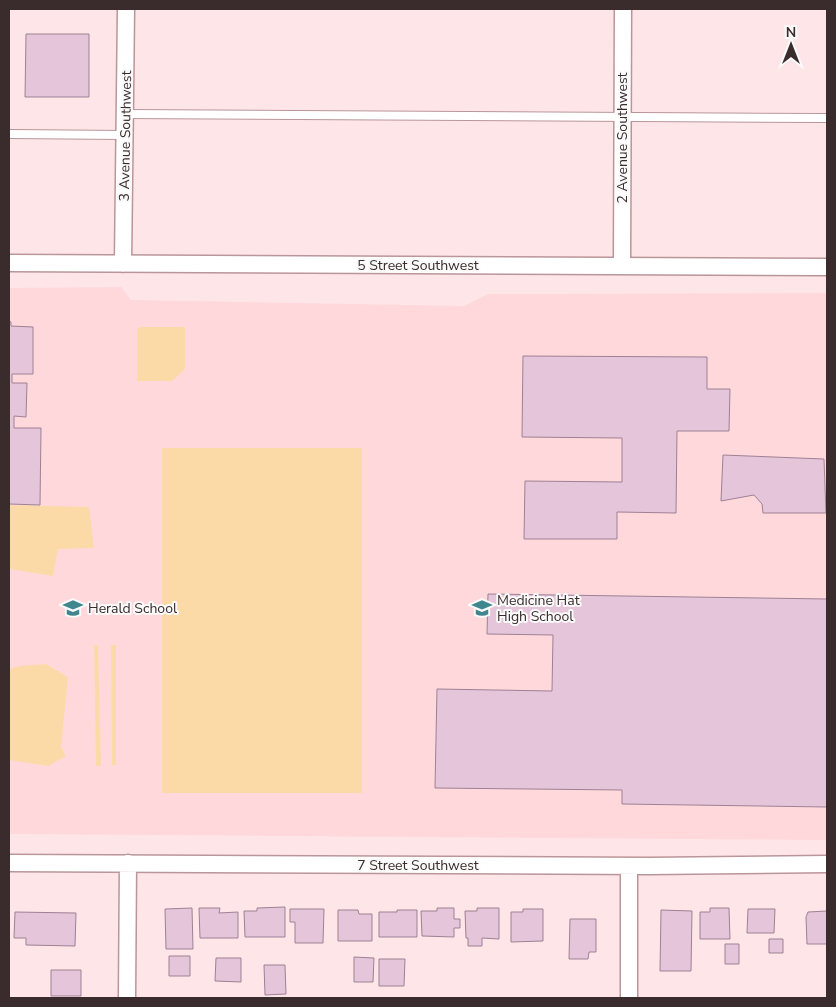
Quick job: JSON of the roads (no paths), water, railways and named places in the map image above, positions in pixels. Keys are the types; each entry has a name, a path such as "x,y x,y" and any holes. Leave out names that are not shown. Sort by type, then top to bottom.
{"street":[{"name":"3 Avenue Southwest","path":"123,264 126,9"},
{"name":"2 Avenue Southwest","path":"622,266 623,9"},
{"name":"5 Street Southwest","path":"9,263 827,267"},
{"name":"7 Street Southwest","path":"9,863 629,866 827,864"},
{"path":"127,998 128,863"},
{"path":"629,866 629,998"}],"lane":[{"path":"124,114 827,118"},
{"path":"9,134 124,135"}],"place":[{"name":"Herald School","path":"73,608"},
{"name":"Medicine Hat High School","path":"482,608"}]}
